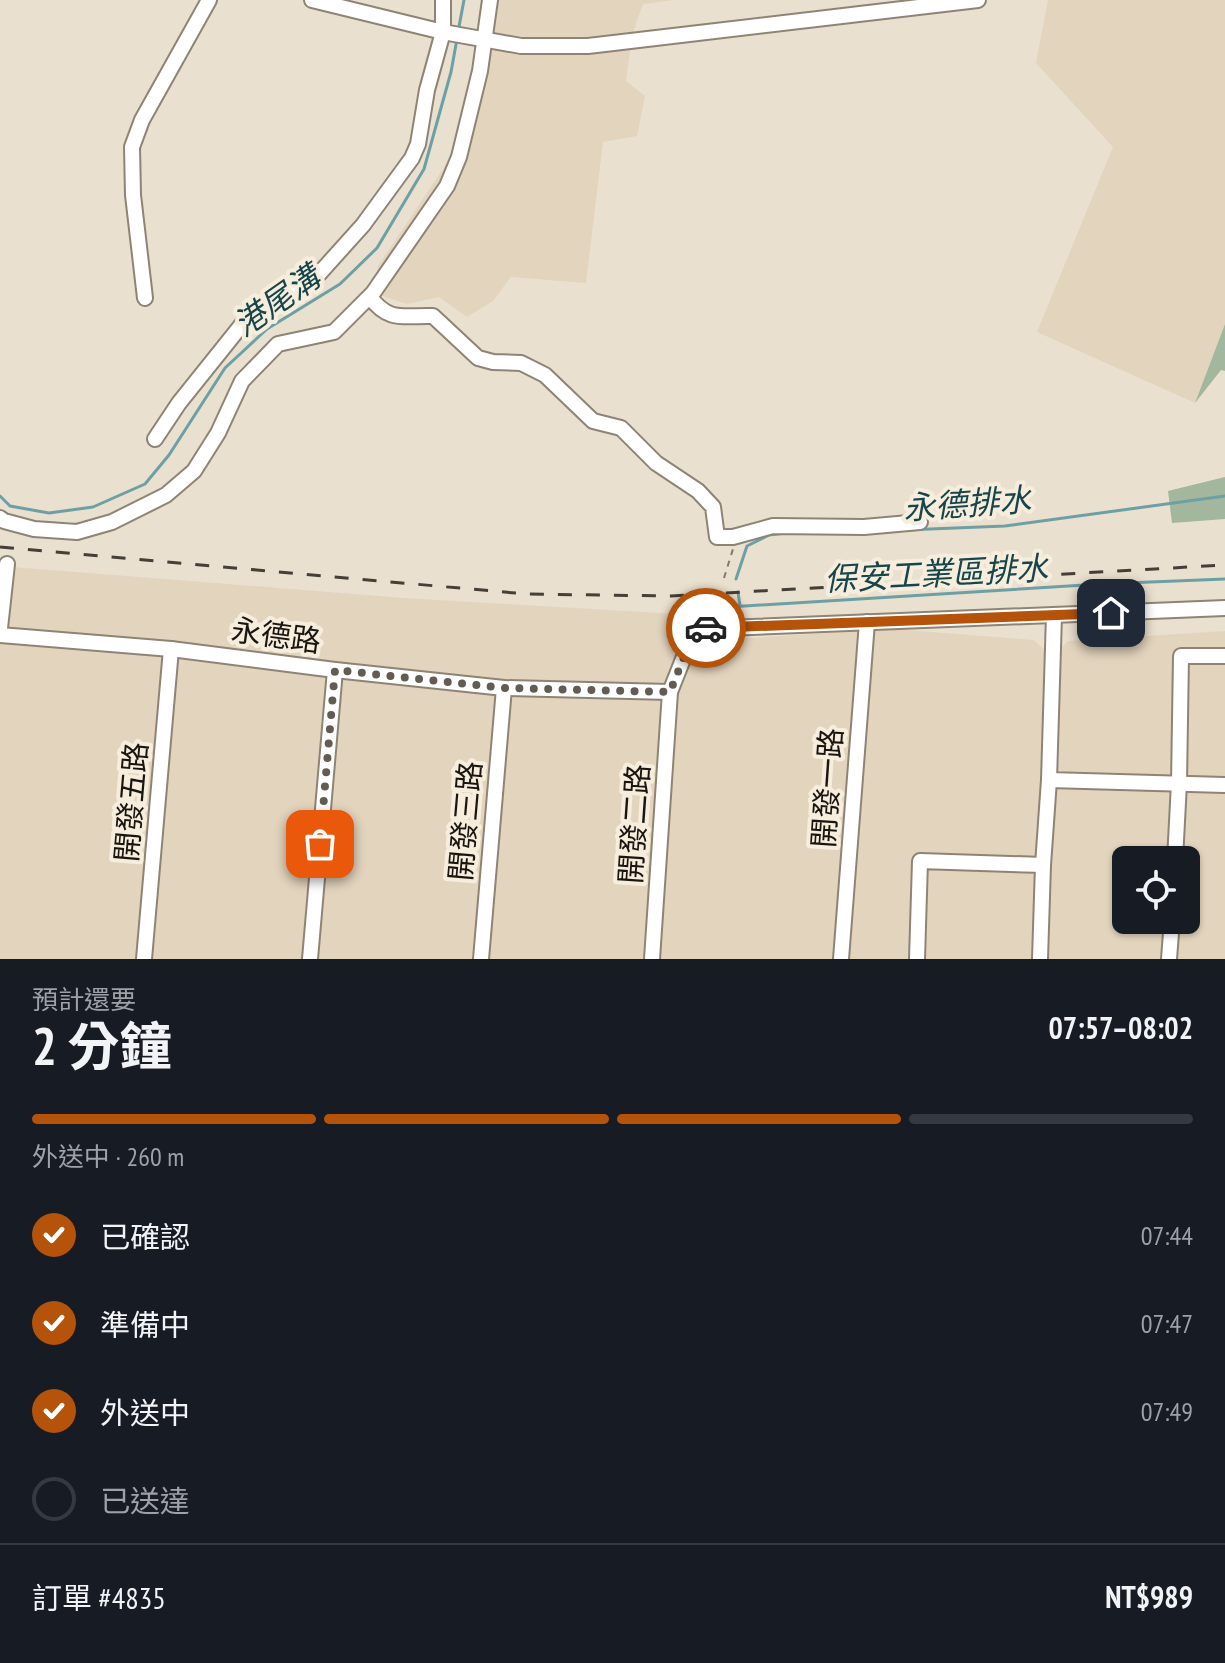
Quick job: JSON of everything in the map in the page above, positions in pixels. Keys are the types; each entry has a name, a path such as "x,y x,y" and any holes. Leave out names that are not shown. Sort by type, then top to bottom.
{"street":[{"path":"145,298 133,195 132,147 142,120 209,0"},
{"path":"312,0 443,32 521,46 588,46 978,0"},
{"path":"155,439 179,403 252,312 278,294 309,285 363,225 412,158 418,144 427,90 443,32 443,0"},
{"path":"0,518 34,529 77,532 112,522 166,495 194,471 218,433 242,381 278,344 334,332 370,297 447,186 459,157 471,112 490,0"},
{"path":"370,297 380,311 397,317 433,316 478,358 521,363 545,375 593,421 621,428 656,463 698,491 713,507 717,537 773,526 864,527 920,522"},
{"path":"0,628 7,564"},
{"path":"670,692 691,639 702,629 1225,608"},
{"path":"1040,959 1054,615"},
{"name":"開發一路","path":"841,959 867,622"},
{"name":"永德路","path":"0,635 171,649 504,688 670,692"},
{"name":"開發五路","path":"144,959 171,649"},
{"path":"1176,846 1181,656 1225,656"},
{"path":"310,959 335,670"},
{"name":"開發三路","path":"481,959 504,688"},
{"name":"開發二路","path":"652,959 670,692"},
{"path":"1049,780 1225,785"},
{"path":"917,959 920,861 1043,865"},
{"path":"1169,959 1171,934"}],"path":[{"path":"724,578 731,552 741,534"}],"shaded area":[{"path":"482,0 674,0 643,4 632,35 626,81 645,96 637,136 603,142 586,283 511,277 493,301 467,317 439,297 407,304 373,293 378,266 457,148 476,51"},
{"path":"1048,0 1225,0 1225,324 1195,403 1037,332 1113,147 1036,63"},
{"path":"0,566 404,598 677,614 671,643 894,629 1034,640 1052,657 1068,641 1225,631 1225,959 0,959"}],"green space":[{"path":"1225,324 1225,371 1221,370 1195,403"},
{"path":"1225,477 1225,519 1172,523 1168,491"}],"waterway":[{"name":"港尾溝","path":"458,32 464,0"},
{"name":"港尾溝","path":"0,496 10,506 49,513 93,507 145,484 169,455 225,368 267,329 340,284 377,248 424,169 457,39"},
{"name":"永德排水","path":"905,530 1005,526 1225,496"},
{"name":"永德排水","path":"736,579 747,546 769,535 786,533"},
{"name":"保安工業區排水","path":"697,609 1225,579"},
{"name":"永德排水","path":"738,592 740,606"}],"railway":[{"path":"0,547 526,594 671,596 1225,565"}],"way so far":[{"path":"320,844 335,670 504,688 670,692 691,639 706,628"}],"route":[{"path":"706,628 1111,613"}]}
